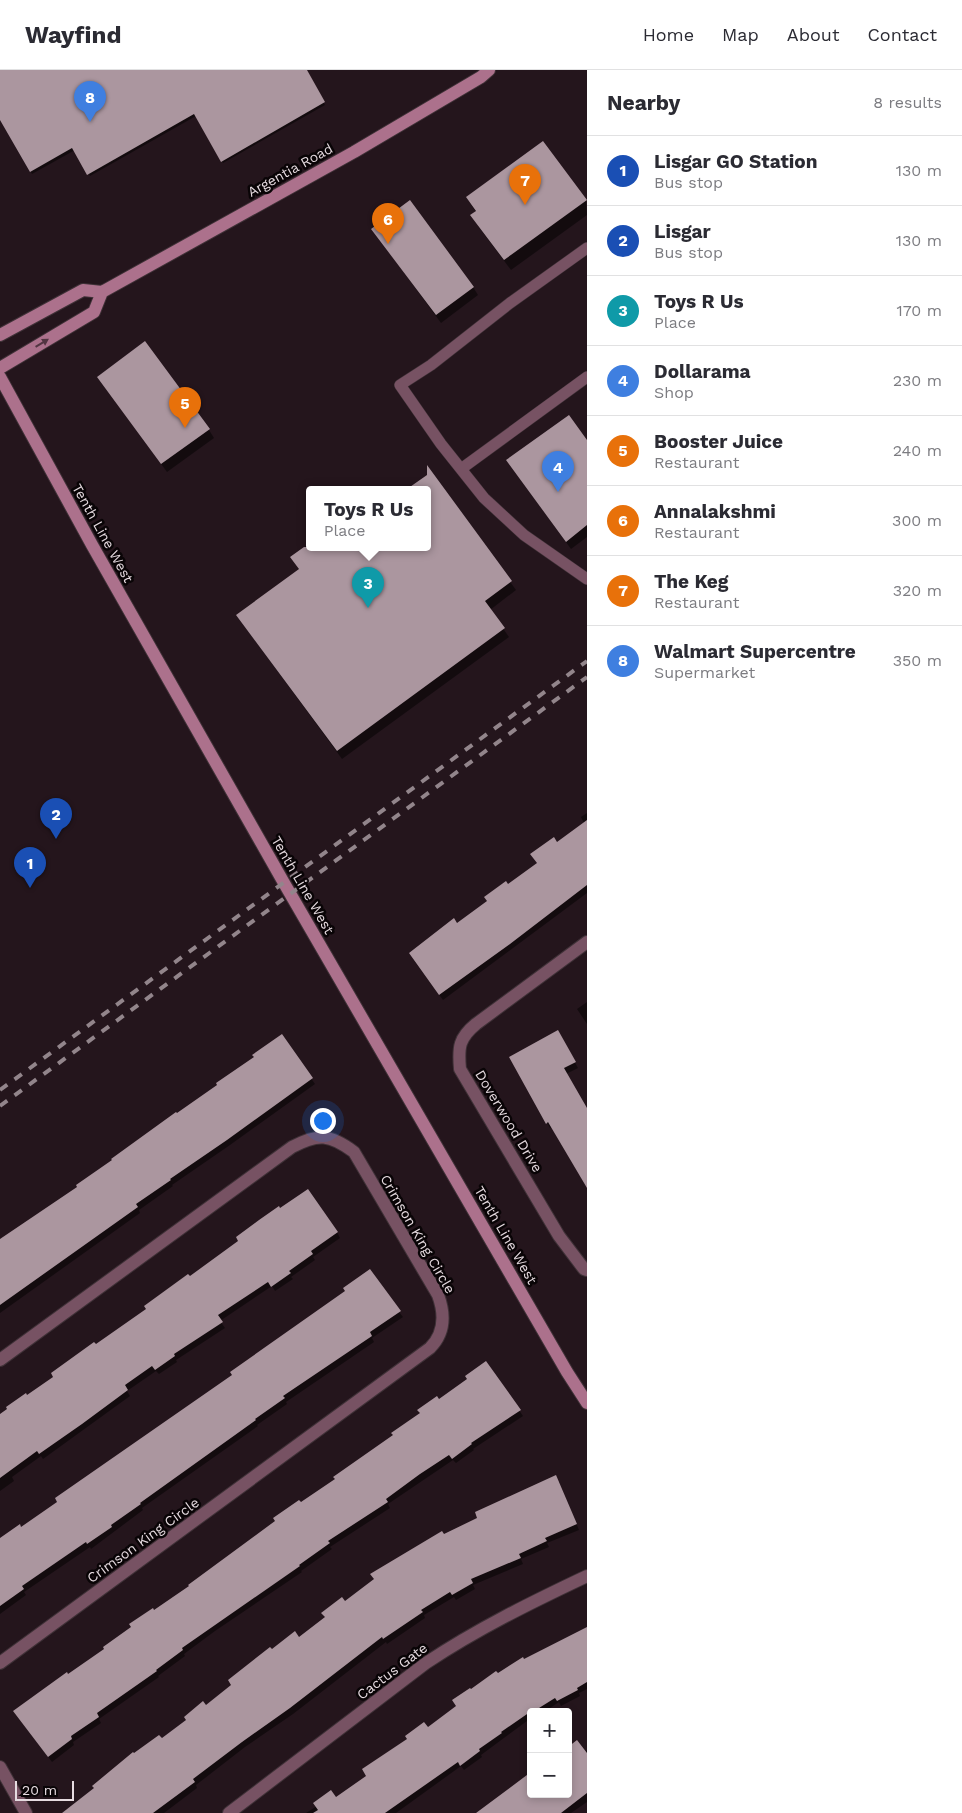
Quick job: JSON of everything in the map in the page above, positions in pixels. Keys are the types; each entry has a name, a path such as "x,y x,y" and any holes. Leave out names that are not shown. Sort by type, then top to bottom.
{"street":[{"name":"Argentia Road","path":"0,335 83,290 102,292 354,152 481,77 489,70"},
{"path":"0,368 94,312 102,292"},
{"name":"Tenth Line West","path":"0,377 92,545 284,883 587,1403"},
{"name":"Doverwood Drive","path":"587,942 466,1032 458,1049 460,1068 559,1236 584,1269 587,1270"},
{"name":"Crimson King Circle","path":"0,1360 292,1147 304,1140 322,1137 338,1140 354,1152 438,1295 442,1312 442,1328 437,1341 430,1348 0,1663"},
{"name":"Cactus Gate","path":"229,1813 426,1664 454,1645 520,1608 587,1576"},
{"path":"0,1767 26,1813"}],"lane":[{"path":"587,248 510,303 431,365 400,385 443,446 484,498 524,535 587,578"},
{"path":"461,468 587,377"}],"building":[{"path":"0,70 307,70 325,102 221,162 194,114 87,175 72,148 30,172 0,120"},
{"path":"543,141 587,200 504,260 470,215 476,211 466,197"},
{"path":"410,200 474,287 436,315 371,229"},
{"path":"145,341 210,429 161,464 97,377"},
{"path":"569,415 587,440 587,525 566,542 506,460"},
{"path":"427,465 512,581 485,601 505,628 337,751 236,615 299,569 290,557 304,547 306,547 306,551 431,551 431,486 411,486 427,475"},
{"path":"587,820 587,885 439,995 409,953 454,918 457,923 487,901 484,897 506,881 508,884 537,863 530,854 554,837 557,842"},
{"path":"558,1030 576,1062 564,1068 587,1108 587,1188 548,1122 546,1124 509,1057"},
{"path":"282,1034 313,1078 170,1179 136,1204 138,1207 0,1305 0,1239 77,1187 76,1185 176,1112 217,1085 216,1083 254,1057 252,1055"},
{"path":"308,1189 338,1232 311,1251 313,1254 289,1271 291,1273 271,1287 268,1282 218,1315 223,1322 174,1354 175,1356 155,1370 152,1366 125,1385 128,1390 82,1424 39,1454 37,1451 0,1478 0,1414 7,1409 6,1407 53,1377 51,1373 94,1342 96,1344 146,1309 144,1306 238,1241 236,1237 259,1220"},
{"path":"370,1269 401,1311 370,1332 372,1336 283,1396 285,1398 140,1503 111,1525 112,1527 87,1544 86,1542 22,1586 24,1589 0,1606 0,1538 20,1524 21,1527 57,1502 55,1498 232,1375 230,1372 345,1291 343,1288"},
{"path":"486,1361 521,1410 471,1443 452,1459 449,1455 420,1474 386,1499 388,1502 328,1541 330,1543 300,1566 182,1648 183,1650 157,1671 97,1713 99,1717 71,1736 72,1739 48,1757 13,1711 67,1672 68,1674 104,1649 103,1647 131,1627 129,1624 153,1608 154,1610 189,1586 275,1521 273,1518 335,1479 333,1477 393,1435 391,1433 420,1413 417,1410 437,1396 439,1399 467,1379 465,1376"},
{"path":"556,1475 577,1524 545,1538 547,1541 519,1554 521,1558 471,1579 473,1583 452,1595 450,1592 421,1610 423,1612 383,1639 382,1637 290,1708 193,1779 195,1782 153,1813 62,1813 94,1788 92,1786 133,1752 159,1735 162,1738 186,1720 184,1717 203,1701 206,1705 231,1685 228,1680 270,1647 272,1649 295,1631 299,1637 325,1617 321,1613 342,1597 345,1601 374,1579 370,1574 442,1531 444,1534 477,1518 475,1512"},
{"path":"587,1627 587,1682 577,1688 578,1690 557,1701 555,1698 539,1708 527,1708 527,1714 479,1749 480,1751 460,1766 458,1762 385,1813 313,1813 318,1810 313,1803 331,1790 336,1797 366,1776 362,1769 407,1739 405,1736 424,1722 428,1727 456,1706 452,1700 496,1671 498,1673 523,1657 524,1659"},
{"path":"577,1740 587,1753 587,1793 561,1813 476,1813 527,1775 527,1798 572,1798 572,1744"}],"railway":[{"path":"0,1090 587,661"},
{"path":"0,1106 587,677"}],"place":[{"name":"Walmart Supercentre","path":"90,122"},
{"name":"The Keg","path":"525,205"},
{"name":"Annalakshmi","path":"388,244"},
{"name":"Booster Juice","path":"185,428"},
{"name":"Dollarama","path":"558,492"},
{"name":"Toys R Us","path":"368,608"},
{"name":"Lisgar","path":"56,839"},
{"name":"Lisgar GO Station","path":"30,888"}]}
